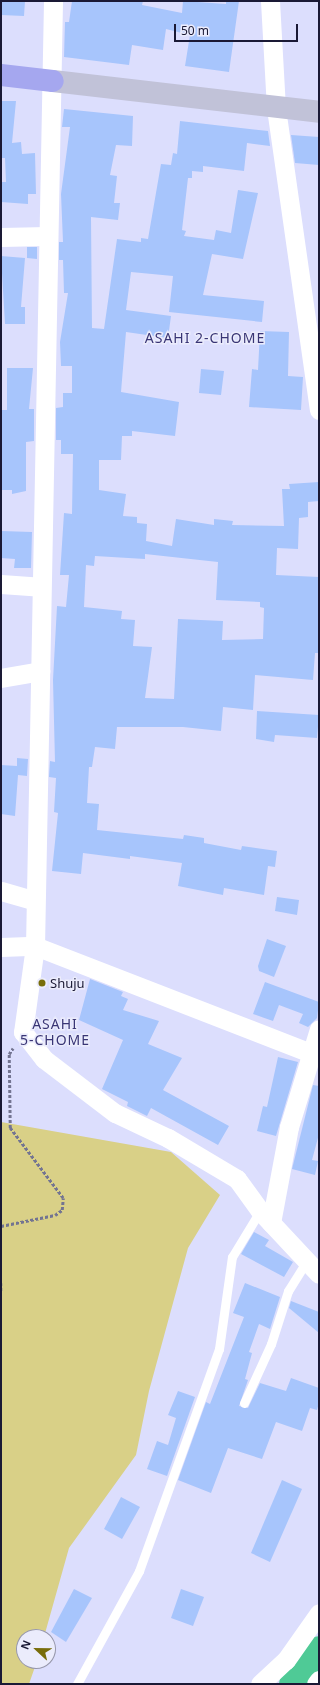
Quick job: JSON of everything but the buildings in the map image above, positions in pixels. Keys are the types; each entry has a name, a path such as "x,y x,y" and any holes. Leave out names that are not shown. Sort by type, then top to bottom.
{"highway":[{"path":"1,75 53,81"}],"street":[{"path":"53,1 53,81 47,236 40,587 35,946 23,1032 44,1059 115,1113 168,1138 237,1179 265,1217 313,1268"},
{"path":"270,1 276,108 319,410"},
{"path":"53,81 319,112"},
{"path":"1,237 47,236"},
{"path":"1,584 40,587"},
{"path":"1,678 40,671"},
{"path":"1,891 36,901"},
{"path":"1,947 35,946 316,1054"},
{"path":"265,1217 289,1127 316,1054 319,1029"},
{"path":"260,1684 286,1660 319,1613"},
{"path":"316,1684 319,1680"}],"lane":[{"path":"77,1684 139,1571 219,1349 232,1257 265,1217"},
{"path":"244,1404 271,1344 288,1292 313,1268"}],"path":[{"path":"1,1226 55,1215 62,1210 63,1198 10,1128 9,1054 23,1032"},
{"path":"1,1283 1,1292"}],"shaded area":[{"path":"1,1122 171,1152 220,1195 188,1248 149,1391 136,1455 69,1548 46,1629 16,1629 16,1669 34,1669 29,1684 1,1684"}],"waterway":[{"path":"294,1684 319,1651"}],"place":[{"name":"Shuju","path":"42,983"}],"district":[{"name":"ASAHI 2-CHOME","path":"205,338"},
{"name":"ASAHI 5-CHOME","path":"55,1032"}]}
